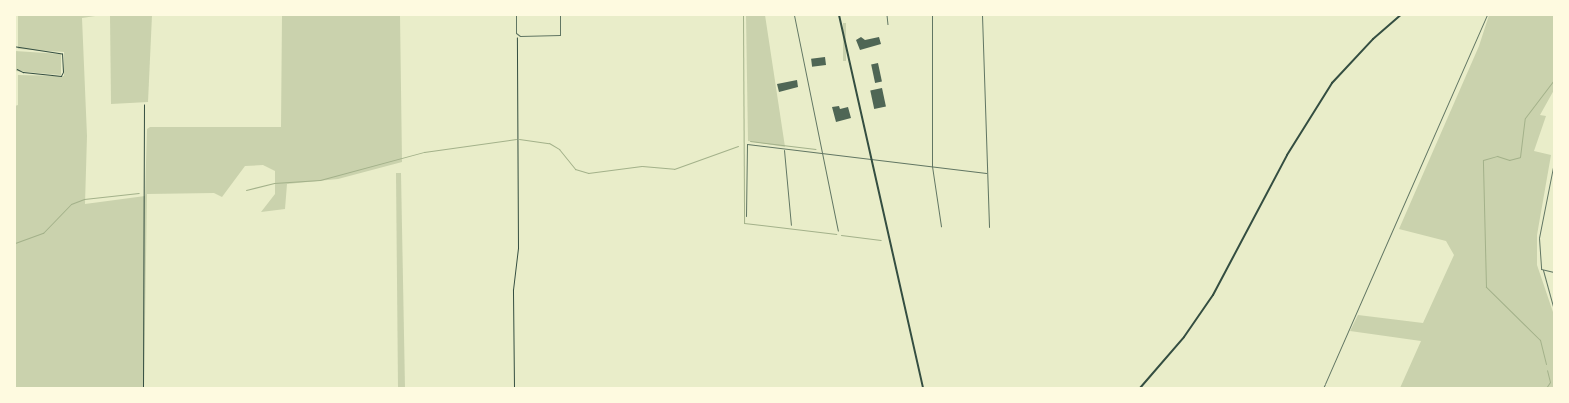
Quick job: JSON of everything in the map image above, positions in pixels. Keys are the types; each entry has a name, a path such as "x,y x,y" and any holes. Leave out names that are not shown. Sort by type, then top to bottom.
{"main road":[{"path":"839,15 923,388"},
{"path":"1140,388 1184,337 1213,295 1287,155 1332,83 1373,39 1401,15"}],"street":[{"path":"516,15 517,35 560,35 560,15"},
{"path":"794,15 838,231"},
{"path":"932,15 932,166 941,226"},
{"path":"982,15 986,173 990,227"},
{"path":"746,216 747,144 986,173"},
{"path":"784,149 791,225"},
{"path":"1554,162 1539,234 1542,270 1554,310"},
{"path":"1542,270 1554,272"},
{"path":"1323,388 1324,384"}],"lane":[{"path":"887,15 888,24"},
{"path":"1324,384 1487,15"}],"path":[{"path":"514,388 513,290 518,248 517,35"},
{"path":"17,47 62,54 63,72 61,76 23,72 17,69"},
{"path":"143,388 144,105"}],"green space":[{"path":"18,15 102,15 82,18 87,136 85,204 145,196 147,129 150,127 281,127 282,15 400,15 402,162 338,179 287,184 285,209 261,212 275,194 275,171 263,165 245,166 222,197 214,193 147,194 144,388 15,388 15,106 18,105 18,75 64,76 64,52 18,49"},
{"path":"110,15 152,15 148,102 111,104"},
{"path":"746,15 765,15 785,147 748,141"},
{"path":"1489,15 1554,15 1554,90 1540,115 1546,116 1534,151 1551,155 1537,235 1537,265 1554,315 1554,388 1400,388 1421,341 1350,331 1358,315 1423,323 1454,255 1446,241 1399,229 1479,46"},
{"path":"843,23 846,23 846,61 843,61"},
{"path":"15,51 61,54 61,75 15,71"},
{"path":"396,173 401,173 405,388 398,388"}],"building":[{"path":"861,37 865,40 879,37 881,44 860,50 856,40"},
{"path":"825,57 826,65 812,67 811,59"},
{"path":"878,63 882,82 875,83 871,64"},
{"path":"797,80 798,87 779,92 777,84"},
{"path":"882,88 886,107 874,109 870,90"},
{"path":"839,106 840,109 848,107 851,118 836,122 832,107"}],"waterway":[{"path":"743,15 744,223 836,234"},
{"path":"1546,364 1540,340 1486,287 1483,160 1497,156 1509,160 1520,157 1525,118 1554,80"},
{"path":"246,190 274,183 320,180 424,152 516,139"},
{"path":"519,139 549,143 559,149 575,169 588,173 642,166 674,169 738,146"},
{"path":"750,141 816,149"},
{"path":"15,243 43,233 71,204 84,199 139,193"},
{"path":"841,235 881,240"},
{"path":"1546,388 1550,382 1547,370"}]}
